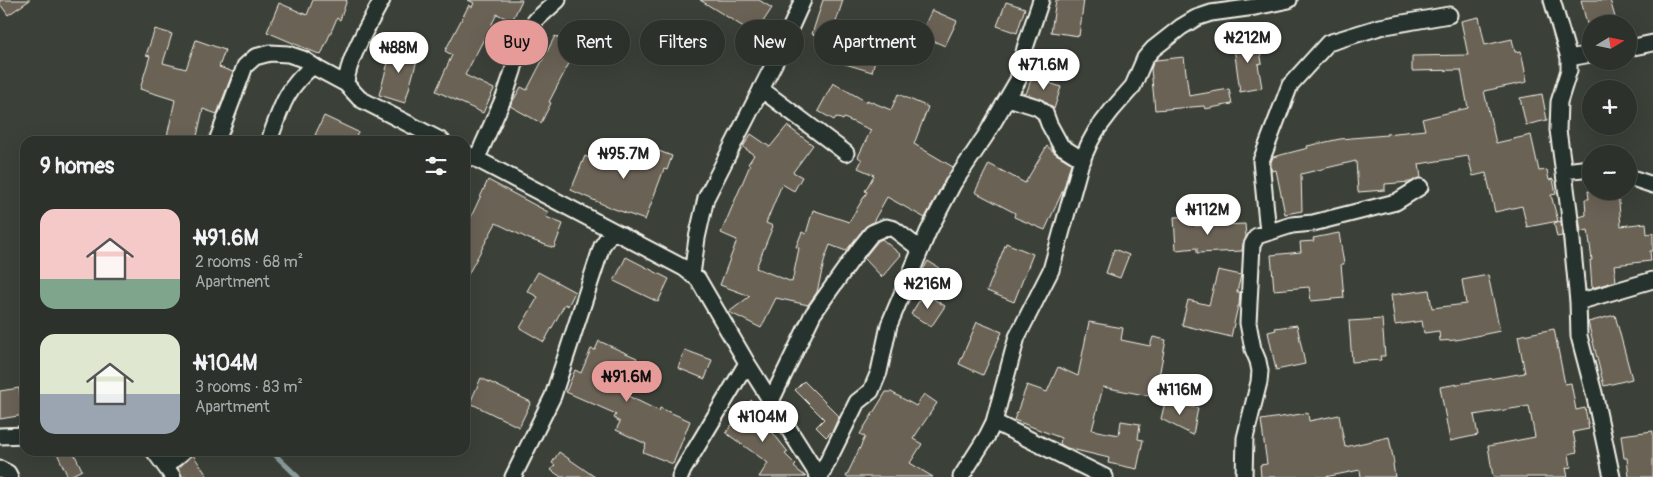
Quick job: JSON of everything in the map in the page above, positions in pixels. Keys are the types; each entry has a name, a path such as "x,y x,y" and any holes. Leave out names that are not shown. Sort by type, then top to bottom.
{"street":[{"path":"346,84 346,74 382,0"},
{"path":"470,156 505,95 522,37 536,19 558,0"},
{"path":"692,275 706,198 803,0"},
{"path":"820,477 857,402 871,391 879,372 888,325 920,249 953,184 986,135 1018,80 1025,48 1041,0"},
{"path":"961,477 994,422 1017,337 1056,257 1083,160 1096,131 1133,86 1145,58 1153,49 1181,27 1196,18 1211,13 1255,8 1289,0"},
{"path":"1552,0 1569,58 1569,70 1559,102 1558,130 1578,302 1579,336 1594,393 1612,477"},
{"path":"1268,232 1261,161 1290,85 1328,43 1380,27 1450,16"},
{"path":"1638,46 1653,43"},
{"path":"220,136 245,66 255,57 270,53 288,54 303,59 346,84 360,100 432,136"},
{"path":"1569,58 1582,56"},
{"path":"271,136 290,89 313,66"},
{"path":"761,89 846,153"},
{"path":"1008,98 1037,107 1045,113 1061,146 1083,160"},
{"path":"470,159 684,268 698,280 747,363 820,477"},
{"path":"1564,171 1582,169"},
{"path":"1637,180 1653,185 1653,190"},
{"path":"1244,477 1245,438 1260,371 1248,323 1251,251 1256,236 1292,225 1313,223 1396,202 1420,186"},
{"path":"771,401 813,314 872,234 886,227 894,229 920,249"},
{"path":"513,477 553,396 602,246 612,231"},
{"path":"1578,302 1653,280"},
{"path":"680,477 747,363"},
{"path":"994,422 1105,477"},
{"path":"0,436 20,435"},
{"path":"158,456 170,472 181,456"},
{"path":"0,469 8,473 10,477"}],"building":[{"path":"0,0 30,0 8,15 0,4"},
{"path":"313,0 347,0 340,20 337,18 321,55 267,32 279,3 307,15"},
{"path":"468,0 522,0 512,20 497,14 494,20 485,20 485,37 465,75 494,89 483,113 436,91 452,55 445,51 469,5 472,7 474,3"},
{"path":"700,0 759,0 772,8 764,20 735,20 735,22"},
{"path":"823,0 843,0 837,20 817,20"},
{"path":"1056,0 1084,0 1079,36 1051,32"},
{"path":"1581,0 1610,0 1614,15 1585,15"},
{"path":"1006,2 1025,8 1017,33 997,26"},
{"path":"932,10 957,21 945,46 934,41 934,20 927,20"},
{"path":"1479,17 1485,45 1512,39 1515,52 1521,51 1527,82 1484,91 1496,143 1531,135 1539,171 1547,170 1549,180 1553,179 1556,194 1551,195 1558,221 1527,227 1522,206 1495,212 1486,173 1473,176 1468,156 1419,164 1421,178 1410,182 1385,184 1385,190 1358,192 1356,161 1301,174 1302,211 1285,214 1276,170 1272,171 1271,169 1273,157 1308,148 1307,146 1340,139 1425,130 1422,119 1468,108 1461,70 1412,71 1412,56 1468,55 1461,21"},
{"path":"155,29 172,34 163,63 186,69 196,40 225,50 219,67 233,72 217,114 203,109 197,136 167,136 175,100 140,89 150,56 146,55"},
{"path":"555,36 558,38 558,65 568,65 549,102 551,103 541,123 510,106 521,87 527,90 540,65 548,65 548,50"},
{"path":"1247,38 1247,40 1258,38 1262,63 1258,64 1262,88 1240,92 1233,40"},
{"path":"393,45 419,53 405,103 379,95"},
{"path":"1184,57 1189,96 1229,89 1232,104 1205,109 1204,106 1155,110 1151,69 1153,63 1156,60"},
{"path":"849,65 874,65 872,72"},
{"path":"1032,77 1061,87 1054,109 1042,99 1026,94"},
{"path":"833,83 867,102 867,100 891,110 898,94 928,107 914,144 953,167 925,218 887,197 873,222 865,227 846,251 830,245 817,292 808,305 776,298 761,328 729,312 750,296 720,285 737,240 721,233 750,165 748,164 754,155 743,147 751,134 770,147 787,126 813,145 793,172 802,177 794,191 782,184 766,223 773,226 756,268 792,282 799,248 796,247 802,232 806,234 813,210 849,222 867,192 865,191 874,175 858,168 862,160 858,157 871,130 844,118 843,120 836,117 834,120 818,111"},
{"path":"1542,94 1547,120 1526,125 1520,98"},
{"path":"324,116 358,132 356,136 315,135"},
{"path":"630,140 672,156 667,170 664,169 645,220 571,190 585,156 619,171"},
{"path":"1047,146 1071,163 1064,188 1045,230 1014,217 1015,213 975,192 989,164 1025,183"},
{"path":"488,180 548,212 546,217 563,224 554,248 529,239 496,223 470,271 470,219"},
{"path":"1585,200 1619,200 1621,226 1646,223 1647,234 1653,233 1653,251 1650,251 1651,261 1614,265 1616,281 1592,288 1590,260 1592,260 1588,230 1581,232 1579,217 1586,215"},
{"path":"1194,216 1195,226 1245,224 1246,237 1242,251 1197,253 1197,248 1176,250 1174,217"},
{"path":"1561,221 1562,236 1557,237 1554,223"},
{"path":"1339,233 1344,264 1341,264 1344,298 1311,301 1309,287 1274,290 1271,255 1301,252 1300,242 1314,241 1313,238"},
{"path":"882,239 901,255 882,277 864,258 878,241"},
{"path":"1006,243 1033,254 1014,302 987,291"},
{"path":"1114,249 1129,255 1120,278 1106,273"},
{"path":"626,257 669,279 658,302 614,281"},
{"path":"928,261 939,268 931,282 920,275"},
{"path":"1218,270 1241,275 1237,292 1240,292 1239,306 1231,337 1182,325 1188,300 1209,305"},
{"path":"538,272 575,292 568,306 565,304 544,342 520,328 538,297 527,291"},
{"path":"1488,275 1500,331 1456,340 1440,341 1439,331 1424,333 1422,321 1395,325 1391,295 1429,290 1432,308 1466,304 1462,280"},
{"path":"924,293 945,306 931,327 911,314"},
{"path":"1615,315 1632,379 1604,386 1588,322"},
{"path":"1382,319 1385,356 1380,356 1381,360 1352,362 1349,321"},
{"path":"977,322 1002,332 983,375 959,364"},
{"path":"1089,322 1123,328 1121,340 1150,346 1153,337 1166,340 1155,397 1103,387 1092,430 1119,435 1121,421 1140,424 1138,439 1143,440 1137,469 1108,463 1109,458 1067,448 1060,444 1061,438 1014,420 1027,385 1047,392 1058,367 1078,376"},
{"path":"1297,325 1305,364 1276,370 1268,332 1276,330 1275,328"},
{"path":"1554,329 1565,384 1571,383 1576,410 1585,408 1589,429 1573,432 1577,452 1569,454 1571,467 1566,468 1568,477 1493,477 1488,446 1535,437 1529,406 1474,415 1478,435 1450,441 1440,387 1525,373 1518,336"},
{"path":"599,341 637,358 622,393 659,411 660,408 690,421 673,464 643,452 646,444 616,430 620,422 614,418 616,414 566,392 575,370 581,373 591,349 595,350"},
{"path":"685,350 712,360 705,379 678,368"},
{"path":"481,378 531,402 519,427 470,403"},
{"path":"804,381 839,416 833,430 826,437 816,427 824,419 795,390"},
{"path":"19,388 20,416 0,419 0,391"},
{"path":"886,392 891,392 916,406 924,394 937,403 913,439 922,444 910,463 933,477 846,477 865,437 860,434"},
{"path":"751,400 763,409 759,415 788,452 785,454 796,465 794,467 806,477 759,477 768,463 726,433"},
{"path":"1165,402 1198,408 1193,435 1161,419"},
{"path":"1308,413 1309,421 1339,415 1345,447 1389,437 1395,477 1361,477 1360,470 1325,477 1261,477 1260,465 1267,464 1261,420"},
{"path":"1653,431 1653,477 1629,477 1627,458 1624,458 1621,435"},
{"path":"559,452 595,477 561,477 551,470 555,465 552,463"},
{"path":"58,456 75,456 82,470 68,477"},
{"path":"194,456 208,477 182,477 178,468"}],"waterway":[{"path":"276,456 298,477"}]}
